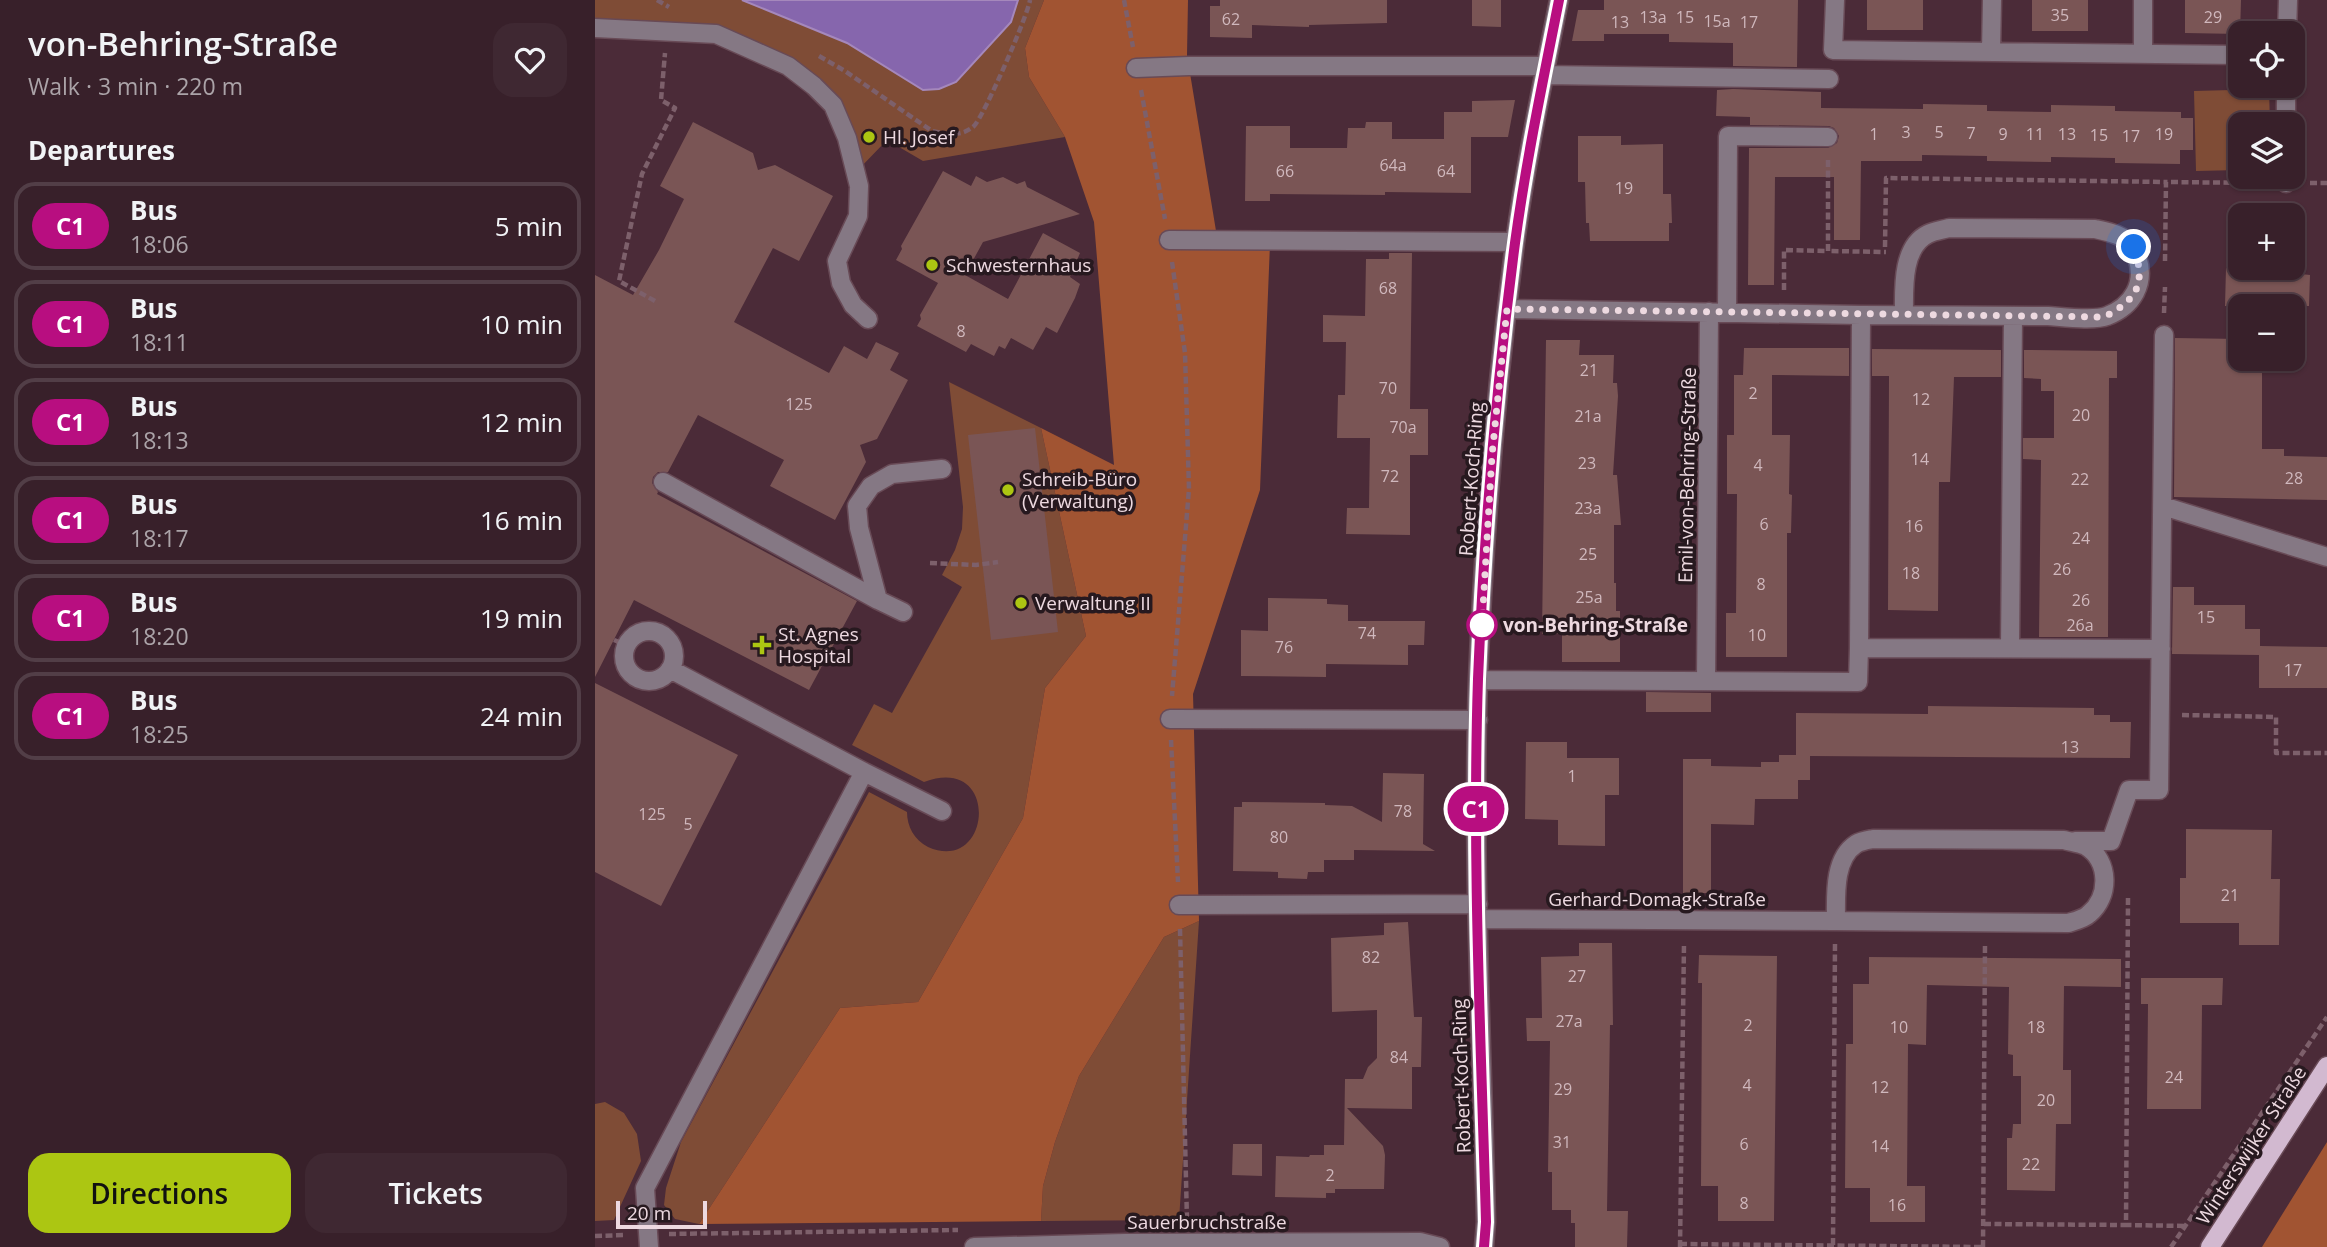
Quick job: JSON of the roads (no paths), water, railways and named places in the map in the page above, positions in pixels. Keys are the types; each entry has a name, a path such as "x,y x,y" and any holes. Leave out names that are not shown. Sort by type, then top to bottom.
{"main road":[{"name":"Winterswijker Straße","path":"2210,1247 2327,1066"}],"street":[{"name":"Robert-Koch-Ring","path":"1484,1247 1486,1222 1476,801 1478,680 1492,455 1507,309 1515,242 1559,0"},
{"path":"1835,0 1833,50 2228,55"},
{"path":"1991,52 1992,0"},
{"path":"2143,0 2143,54"},
{"path":"2287,21 2288,0"},
{"path":"595,28 716,34 788,66 833,104 847,138 859,186 858,216 837,261 841,283 853,305 867,319"},
{"path":"1136,68 1189,66 1545,70 1829,79"},
{"name":"Emil-von-Behring-Straße","path":"1706,681 1718,312 1728,136 1828,137"},
{"path":"1507,309 1904,315 2104,317 2133,298 2140,283 2140,264 2134,247 2121,236 2095,229 1949,228 1926,234 1911,252 1904,274 1904,315"},
{"path":"1169,240 1515,242"},
{"path":"1478,680 1859,682 1861,314"},
{"path":"2010,648 2013,316"},
{"path":"1859,648 2161,649 2164,335"},
{"path":"878,600 859,528 857,506 871,486 892,474 941,469"},
{"path":"663,482 903,612"},
{"path":"2164,506 2327,557"},
{"path":"653,631 660,634 667,638 673,653 670,669 657,679 641,679 628,669 620,642 637,634 653,631"},
{"name":"Gerhard-Domagk-Straße","path":"1836,920 1838,876 1846,856 1857,844 1873,839 2111,841 2129,790 2159,790 2161,649"},
{"path":"670,669 941,811"},
{"path":"1170,719 1478,720"},
{"path":"649,1247 645,1188 860,770"},
{"name":"Gerhard-Domagk-Straße","path":"1478,912 1684,919 2068,923 2088,915 2100,901 2106,881 2099,857 2085,845 2064,840"},
{"path":"1179,905 1478,912"},
{"name":"Sauerbruchstraße","path":"974,1247 1420,1242 1440,1247"}],"place":[{"name":"Hl. Josef","path":"869,137"},
{"name":"Schwesternhaus","path":"932,265"},
{"name":"Schreib-Büro (Verwaltung)","path":"1008,490"},
{"name":"Verwaltung II","path":"1021,603"},
{"name":"von-Behring-Straße","path":"1482,625"},
{"name":"St. Agnes Hospital","path":"762,645"}]}
